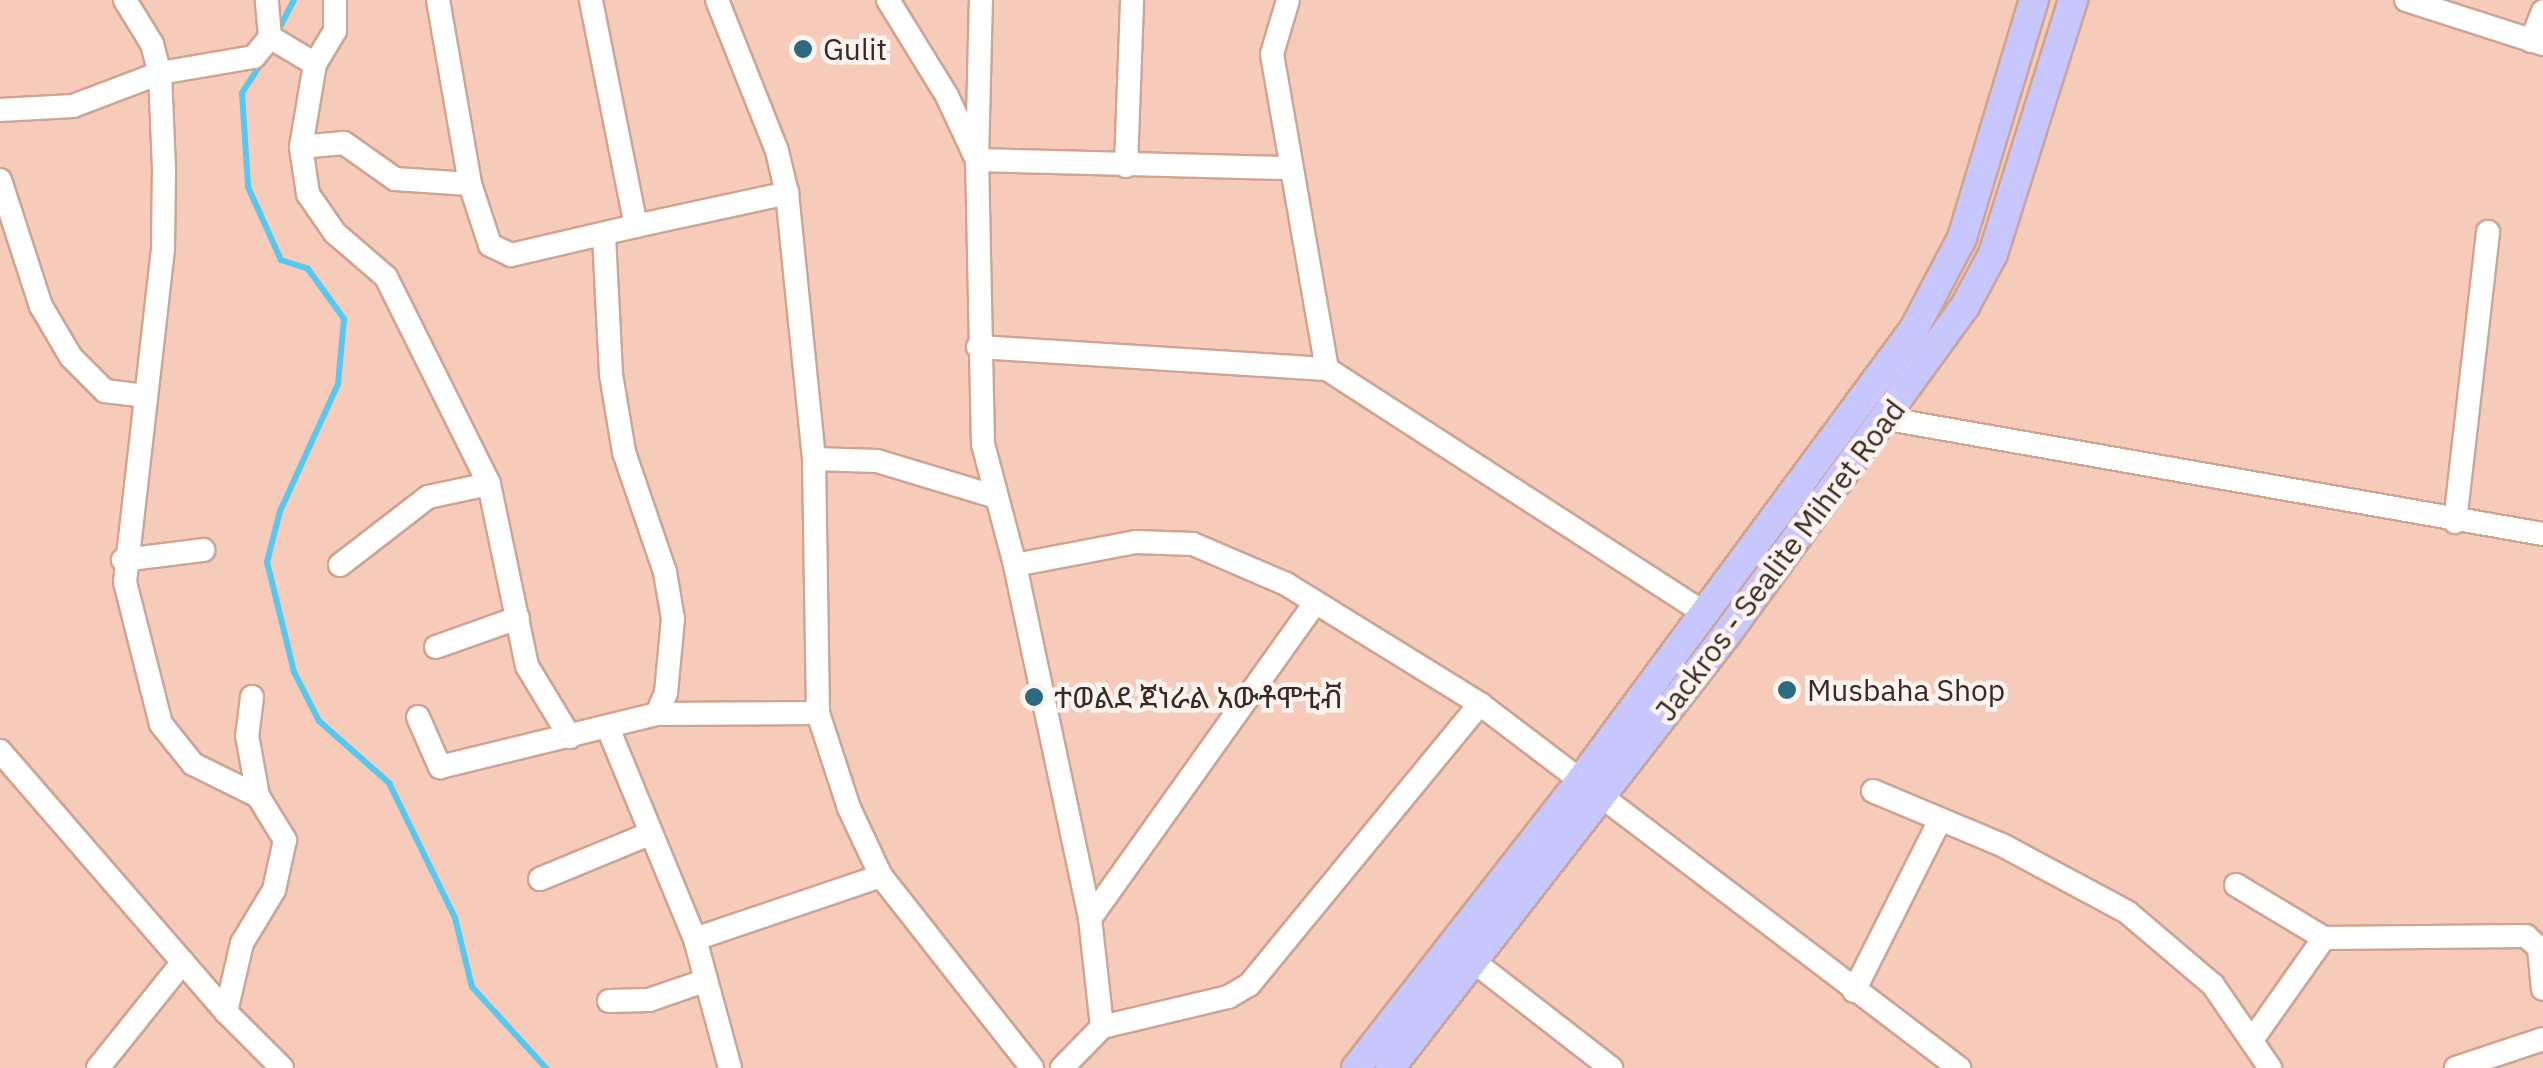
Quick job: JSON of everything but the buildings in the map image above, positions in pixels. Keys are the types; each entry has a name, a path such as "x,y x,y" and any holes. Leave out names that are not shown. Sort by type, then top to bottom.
{"main road":[{"path":"1356,1068 1592,786 1706,614 1879,380 1940,287 1962,238 2034,0"},
{"name":"Jackros - Sealite Mihret Road","path":"1390,1068 1473,961 1592,786 1888,419 1993,254 2073,0"},
{"path":"2022,32 2058,43"}],"street":[{"path":"125,0 152,44 160,73 163,249 123,560 161,724 193,764 258,796"},
{"path":"0,110 74,106 160,73 254,56 270,37 267,0"},
{"path":"335,0 335,31 315,64 302,147 308,194 335,233 386,277 489,484 527,666 570,737"},
{"path":"438,0 470,184 490,245 499,254 604,236 787,193"},
{"path":"592,0 636,226"},
{"path":"717,0 777,151 787,193 814,459 818,714 842,792 882,876 1032,1068"},
{"path":"888,0 947,96 977,160"},
{"path":"980,0 978,348 983,444 993,496 1015,565 1090,918 1102,1027"},
{"path":"1126,166 1132,0"},
{"path":"1288,0 1272,54 1327,369"},
{"path":"2406,0 2537,42 2543,11"},
{"path":"270,37 315,64"},
{"path":"302,147 344,143 395,179 470,184"},
{"path":"977,160 1290,168"},
{"path":"0,180 41,306 71,358 105,390 143,396"},
{"path":"2455,522 2488,232"},
{"path":"604,236 604,300 621,432 673,619 672,666 657,714"},
{"path":"978,348 1327,369 1706,614"},
{"path":"1888,419 2455,522 2543,534"},
{"path":"814,459 877,461 993,496"},
{"path":"340,564 428,497 489,484"},
{"path":"1015,565 1136,542 1193,544 1234,557 1480,704 1959,1068"},
{"path":"123,560 203,550"},
{"path":"1090,918 1315,603"},
{"path":"436,647 518,618"},
{"path":"226,1012 242,943 284,861 286,840 258,796 247,735 252,697"},
{"path":"1062,1068 1102,1027 1228,997 1249,985 1480,704"},
{"path":"418,717 440,767 657,714 818,714"},
{"path":"608,728 695,939 730,1068"},
{"path":"0,751 226,1012 282,1068"},
{"path":"1873,791 2127,912 2212,985 2270,1068"},
{"path":"1854,991 1940,820"},
{"path":"540,879 649,834"},
{"path":"695,939 882,876"},
{"path":"2236,885 2324,938 2526,936 2539,948 2543,989"},
{"path":"2252,1040 2324,938"},
{"path":"1473,961 1611,1068"},
{"path":"98,1068 183,962"},
{"path":"609,1001 649,1000 704,981"},
{"path":"2456,1068 2543,1039"}],"waterway":[{"path":"277,33 294,0"},
{"path":"262,62 242,93 248,187 281,260 308,269 344,319 338,384 280,511 267,562 294,672 319,721 389,783 455,918 472,987 546,1068"}],"place":[{"name":"Gulit","path":"803,49"},
{"name":"Musbaha Shop","path":"1787,690"},
{"name":"ተወልደ ጀነራል አውቶሞቲቭ","path":"1034,697"}]}
